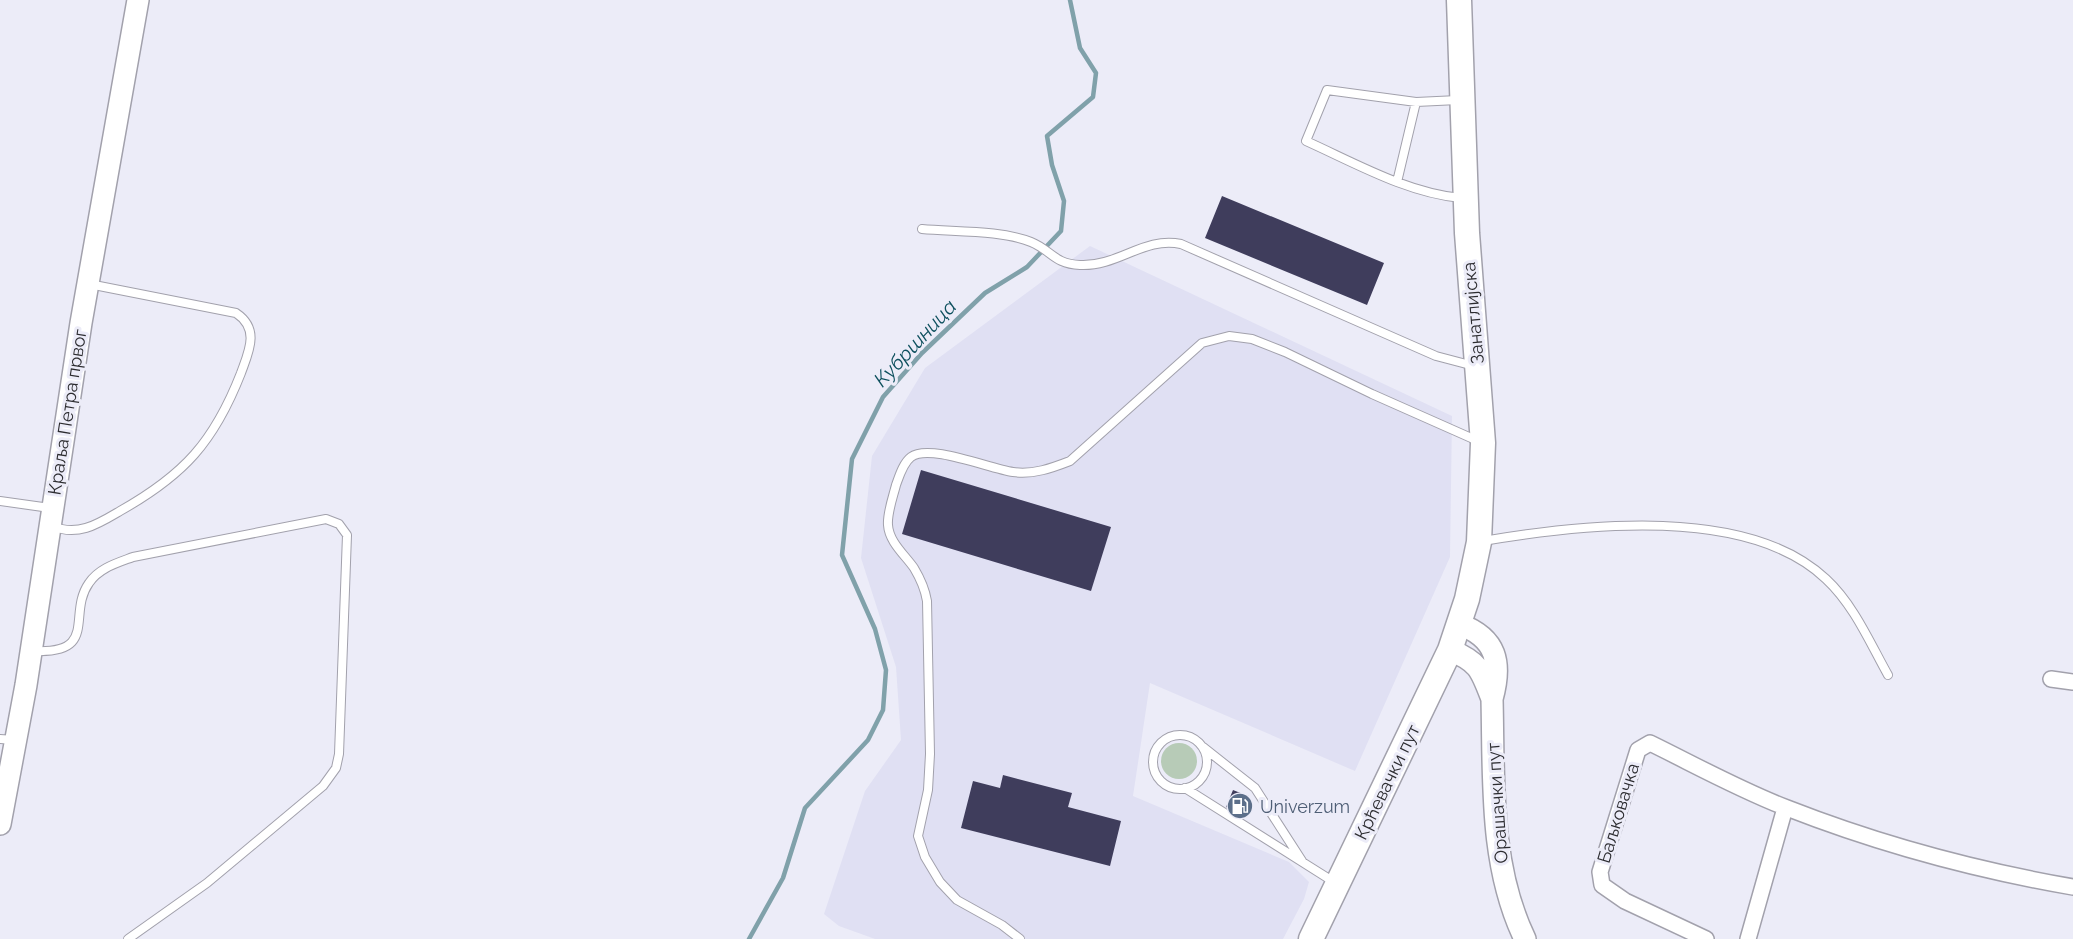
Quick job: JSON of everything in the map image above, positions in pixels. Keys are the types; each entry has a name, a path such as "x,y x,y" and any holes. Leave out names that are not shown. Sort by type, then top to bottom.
{"main road":[{"name":"Занатлијска","path":"1459,0 1466,198 1483,443 1479,542 1474,572 1459,624"},
{"name":"Крћевачки пут","path":"1311,939 1450,650 1459,624"}],"street":[{"name":"Краља Петра првог","path":"0,824 8,740 31,651 87,284 138,0"},
{"path":"1459,624 1473,629 1492,648 1498,669 1492,699"},
{"path":"1450,650 1473,661 1482,671 1492,699"},
{"path":"2051,679 2073,682"},
{"name":"Орашачки пут","path":"1492,699 1499,853 1510,900 1525,939"},
{"name":"Баљковачка","path":"1706,939 1625,902 1602,885 1600,872 1638,750 1650,743 1785,808 1904,848 2011,876 2073,887"},
{"path":"1748,939 1785,808"}],"lane":[{"path":"1463,100 1416,102 1327,90 1306,141 1397,182 1445,196 1466,198"},
{"path":"1397,182 1416,102"},
{"path":"922,229 994,235 1032,242 1059,262 1094,265 1117,259 1146,244 1164,242 1181,244 1436,356 1478,367"},
{"path":"0,501 50,517 72,530 90,528 158,490 175,476 204,444 226,410 251,343 249,328 236,313 87,284"},
{"path":"1020,939 1002,925 957,900 940,882 925,857 918,836 928,790 930,754 927,602 924,588 914,568 896,546 888,527 900,473 910,457 921,453 936,453 1014,472 1043,471 1071,461 1202,343 1229,336 1252,339 1285,352 1372,394 1483,443"},
{"path":"31,651 63,649 75,639 89,582 108,566 133,557 326,519 339,524 347,535 339,754 332,775 207,883 128,939"},
{"path":"1479,542 1554,530 1631,527 1704,530 1756,538 1800,558 1828,581 1852,612 1888,675"},
{"path":"1199,744 1204,752 1205,770 1194,785 1185,788 1169,787 1156,776 1153,759 1155,751 1166,739 1174,736 1192,738 1255,788 1303,862"},
{"path":"1185,788 1338,884"}],"shaded area":[{"name":"Univerzum","path":"1090,246 1452,416 1450,557 1355,771 1150,683 1133,796 1289,862 1309,882 1304,899 1283,939 875,939 839,926 824,914 865,791 901,740 896,667 861,558 872,456 925,368"}],"green space":[{"path":"1179,743 1191,749 1197,761 1191,773 1179,779 1167,773 1161,761 1167,749"}],"building":[{"path":"1222,196 1384,263 1367,305 1205,238"},
{"path":"921,470 1111,527 1091,591 902,534"},
{"path":"1003,775 1072,793 1068,807 1121,821 1110,866 961,828 973,781 1000,788"},
{"path":"1233,790 1248,796 1240,815 1226,807"}],"waterway":[{"name":"Кубршница","path":"749,939 783,878 805,808 868,740 883,710 886,670 875,629 842,555 852,459 883,397 922,353 985,293 1027,267 1061,231 1064,201 1052,165 1047,136 1093,97 1096,73 1080,48 1070,0"}],"place":[{"name":"Univerzum","path":"1240,806"}]}
